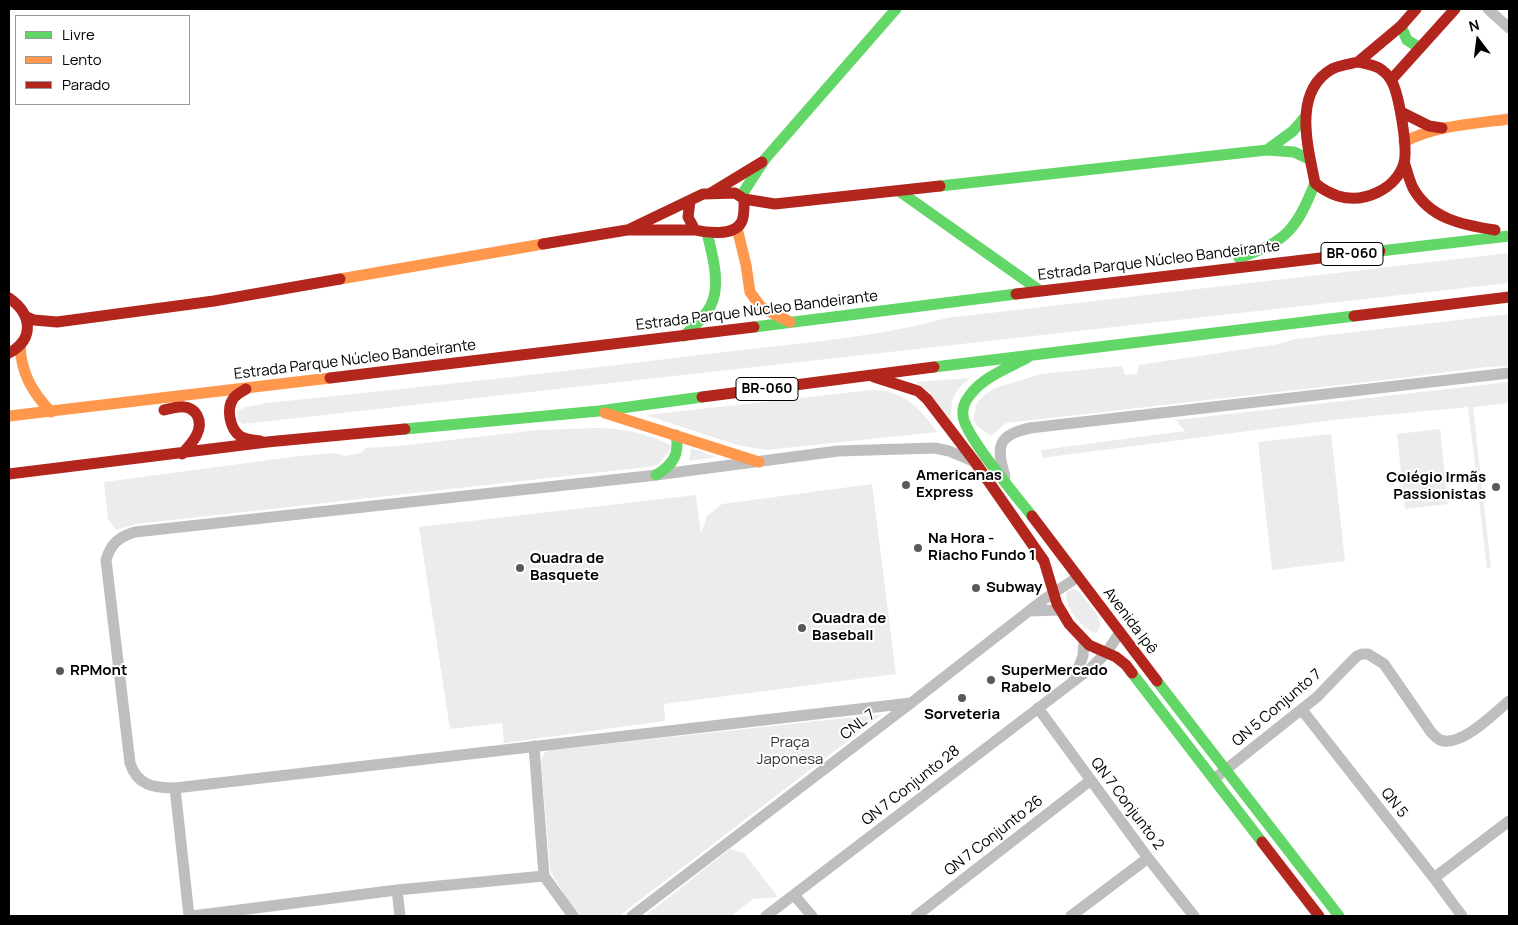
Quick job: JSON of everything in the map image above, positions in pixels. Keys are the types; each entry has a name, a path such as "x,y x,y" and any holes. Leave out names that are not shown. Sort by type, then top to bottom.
{"main road":[{"path":"790,322 761,307 750,292 740,224 743,198 765,159 896,9"},
{"path":"1195,272 1263,250 1280,242 1298,223 1315,184 1305,117 1308,99 1314,85 1321,76 1331,69 1358,62 1401,26 1416,9"},
{"path":"1391,80 1455,9"},
{"path":"1401,26 1404,37 1420,48"},
{"path":"1358,62 1381,70 1391,80 1400,112 1404,142 1404,162 1412,187 1420,200 1445,220 1466,226 1509,231"},
{"path":"1400,112 1429,126 1442,128"},
{"path":"1267,150 1298,127 1305,117"},
{"path":"1404,142 1412,137 1442,128 1509,119"},
{"path":"627,230 703,194 729,193 743,198 775,204 1267,150 1300,152 1310,159"},
{"path":"710,194 765,159"},
{"path":"1315,184 1328,193 1342,197 1355,199 1368,197 1382,191 1392,183 1404,162"},
{"path":"899,191 1039,290"},
{"path":"684,336 708,310 714,295 713,270 701,232 689,222 688,210 690,201"},
{"path":"27,317 34,320 58,322 214,301 627,230 718,232 740,224 775,204"},
{"name":"Estrada Parque Núcleo Bandeirante","path":"9,416 684,336 1039,290 1509,236"},
{"name":"BR-060","path":"9,474 267,442 599,411 1509,297"},
{"path":"9,298 16,301 23,308 27,317 28,327 20,356 25,379 37,398 51,412"},
{"path":"9,353 33,332 58,322"},
{"name":"Avenida Ipê","path":"1032,356 979,384 966,398 963,416 970,435 1339,916"},
{"name":"Avenida Ipê","path":"870,376 918,391 927,399 975,462 1044,561 1060,610 1084,641 1095,649 1118,657 1126,665 1214,779 1314,914"},
{"path":"246,388 233,399 230,405 231,422 234,430 241,437 267,442"},
{"path":"148,412 184,407 196,413 200,427 182,454"},
{"path":"599,411 759,462"},
{"path":"9,425 84,419"},
{"path":"656,475 669,468 677,455 676,435"},
{"path":"9,479 24,473"}],"street":[{"path":"1488,9 1509,28"},
{"path":"1006,480 999,458 1000,447 1012,433 1030,428 1509,374"},
{"path":"911,703 162,788 141,781 133,774 130,763 106,567 109,551 117,539 135,532 656,475 838,451 935,448 949,451 975,462"},
{"name":"CNL 7","path":"632,916 1053,592 1078,577"},
{"path":"1029,611 1060,610"},
{"name":"QN 7 Conjunto 28","path":"766,916 1090,668 1107,652 1120,632"},
{"name":"QN 7 Conjunto 28","path":"1073,680 1083,656 1084,641"},
{"name":"QN 5 Conjunto 7","path":"1214,779 1271,732 1302,710 1354,658 1365,653 1384,664 1431,732 1442,741 1465,737 1509,700"},
{"name":"QN 7 Conjunto 2","path":"1038,708 1148,858 1194,916"},
{"name":"QN 5","path":"1302,710 1434,878 1461,916"},
{"path":"534,746 544,876 573,916"},
{"name":"QN 7 Conjunto 26","path":"916,916 1091,780"},
{"path":"175,788 190,916 397,890 544,876"},
{"path":"1434,878 1509,821"},
{"path":"1071,916 1148,858"},
{"path":"397,890 400,916"},
{"path":"794,895 812,916"},
{"path":"1314,914 1328,902"}],"green space":[{"path":"1509,253 1509,283 243,424 238,421 237,411 246,407 267,403 828,340 888,331 947,318"},
{"path":"1509,314 1509,366 1486,367 1006,423 991,436 977,426 973,419 977,403 984,395 995,388 1041,374 1122,366 1125,375 1137,374 1139,365 1279,344 1295,339"},
{"path":"970,378 956,392 952,401 952,421 928,391 916,382"},
{"path":"1509,382 1509,403 1473,407 1491,568 1487,568 1468,407 1333,420 1042,458 1041,450 1185,431 1176,420"},
{"path":"872,390 893,393 910,402 924,415 937,432 766,450 737,445 646,415"},
{"path":"597,428 636,432 673,446 658,465 647,467 136,524 116,530 108,519 104,482 299,456 336,453 344,456 361,453 366,448 538,430"},
{"path":"1440,429 1448,504 1405,509 1397,434"},
{"path":"1331,434 1345,561 1272,570 1258,442"},
{"path":"691,448 716,457 689,461"},
{"path":"872,484 896,674 664,704 665,721 504,743 502,723 450,729 419,527 696,495 701,534 707,516 722,504"},
{"path":"1071,589 1077,590 1095,612 1100,624 1099,629 1095,633 1085,628 1071,610 1066,593"},
{"name":"Praça Japonesa","path":"883,714 619,916 578,916 554,878 550,869 541,761 544,753 551,750"},
{"path":"730,849 744,853 778,897 753,899 731,916 645,916"}],"traffic: fast":[{"path":"741,196 765,159 896,9"},
{"path":"1401,26 1407,40 1420,48"},
{"path":"1267,150 1293,131 1305,117"},
{"path":"940,186 1267,150 1294,152 1309,159"},
{"path":"1239,258 1268,246 1288,232 1302,212 1315,183"},
{"path":"899,191 1039,290"},
{"path":"684,336 705,315 714,299 715,270 707,233"},
{"path":"1380,251 1509,236"},
{"path":"754,327 1016,294"},
{"path":"934,367 1354,316"},
{"path":"1027,358 996,374 975,389 963,408 963,416 966,425 982,451 1032,516"},
{"path":"405,429 599,411 702,397"},
{"path":"656,475 667,467 674,458 677,448 676,435"},
{"path":"1132,673 1262,842"},
{"path":"1157,681 1339,916"}],"traffic: slow":[{"path":"1404,142 1442,129 1509,119"},
{"path":"737,228 750,292 761,307 790,322"},
{"path":"340,279 543,244"},
{"path":"20,345 25,373 29,382 38,397 51,412"},
{"path":"9,416 330,378"},
{"path":"605,413 759,462"}],"traffic: jam":[{"path":"1358,62 1401,26 1416,9"},
{"path":"1391,80 1455,9"},
{"path":"1358,62 1378,67 1391,80 1400,108 1405,156 1400,172 1386,187 1368,196 1348,198 1332,194 1315,183 1307,137 1307,106 1311,91 1319,79 1332,69 1358,62"},
{"path":"1401,112 1429,126 1442,128"},
{"path":"711,193 762,162"},
{"path":"1404,162 1413,188 1428,207 1438,214 1459,223 1495,230"},
{"path":"744,199 775,204 940,186"},
{"path":"630,229 703,194 735,193 744,199 741,223 726,232 713,233 695,230 688,217 690,201"},
{"path":"543,244 627,230 695,230"},
{"path":"1016,294 1380,251"},
{"path":"27,317 34,320 57,322 214,301 340,279"},
{"path":"1354,316 1509,297"},
{"path":"9,298 22,311 27,326 23,341 9,353"},
{"path":"330,378 754,327"},
{"path":"702,397 934,367"},
{"path":"874,377 918,391 927,399 975,462 1044,561 1057,604 1069,624 1089,645 1116,657 1132,673"},
{"path":"246,389 237,394 233,399 230,408 230,419 234,429 240,436 260,441"},
{"path":"164,410 186,407 197,415 199,421 198,431 193,441 182,454"},
{"path":"9,474 267,442 405,429"},
{"path":"1032,516 1157,681"},
{"path":"1262,842 1319,916"}],"place":[{"name":"Americanas Express","path":"906,485"},
{"name":"Colégio Irmãs Passionistas","path":"1496,487"},
{"name":"Na Hora - Riacho Fundo 1","path":"918,548"},
{"name":"Quadra de Basquete","path":"520,568"},
{"name":"Subway","path":"976,588"},
{"name":"Quadra de Baseball","path":"802,628"},
{"name":"RPMont","path":"60,671"},
{"name":"SuperMercado Rabelo","path":"991,680"},
{"name":"Sorveteria","path":"962,698"}]}
